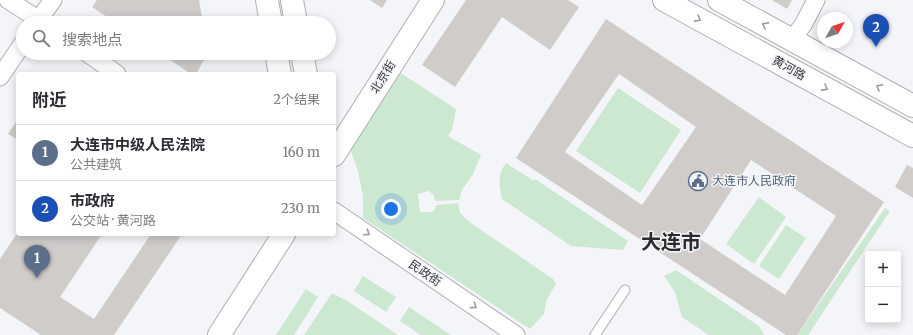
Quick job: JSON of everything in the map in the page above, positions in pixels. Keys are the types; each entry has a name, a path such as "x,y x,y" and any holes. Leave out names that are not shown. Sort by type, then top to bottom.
{"main road":[{"path":"267,0 270,16"},
{"path":"292,0 295,16"},
{"name":"北京街","path":"336,152 433,0"},
{"name":"黄河路","path":"664,0 913,136"},
{"path":"719,0 913,106"},
{"path":"277,60 280,72"},
{"path":"303,60 306,72"},
{"path":"218,335 283,236"}],"street":[{"path":"8,0 31,16"},
{"path":"44,16 53,0"},
{"path":"792,39 803,25 816,0"},
{"path":"0,77 16,53"},
{"path":"97,60 114,72"},
{"name":"民政街","path":"336,213 516,335"}],"lane":[{"path":"594,335 625,290"}],"green space":[{"path":"399,72 456,109 452,130 448,136 481,155 473,174 462,190 459,200 435,201 433,194 428,191 418,194 420,212 433,212 437,205 458,203 460,213 468,221 553,279 556,284 546,301 544,314 530,329 363,218 363,196 358,171 351,151 354,135"},
{"path":"618,88 681,130 640,193 576,151"},
{"path":"506,163 534,181 535,179 628,241 623,250 571,246 502,199 500,190 500,176"},
{"path":"759,197 786,217 754,264 726,244"},
{"path":"885,208 890,211 808,335 797,335"},
{"path":"786,225 806,238 779,279 759,266"},
{"path":"676,270 759,326 764,335 709,335 682,317 675,292 664,276"},
{"path":"363,276 396,297 386,312 354,291"},
{"path":"306,289 318,297 294,335 276,335"},
{"path":"332,293 347,301 398,335 304,335"},
{"path":"409,307 451,335 421,335 400,321"}],"building":[{"path":"97,0 199,0 202,16 106,16 92,7"},
{"path":"370,0 387,0 382,8"},
{"path":"466,0 568,0 579,7 550,50 502,17 455,87 422,65"},
{"path":"772,0 792,0 787,9"},
{"name":"大连市人民政府","path":"606,19 884,202 797,335 786,335 516,158","holes":["619,74 696,127 642,205 565,152","751,160 836,216 785,295 700,239"]},
{"path":"170,60 204,60 197,72 188,72"},
{"path":"16,122 16,139 8,134"},
{"path":"907,165 913,168 913,198 895,187"},
{"path":"16,235 101,236 60,297 94,319 150,236 181,236 114,335 41,335 0,308 0,259"}],"place":[{"name":"市政府","path":"876,47"},
{"name":"大连市人民政府","path":"698,181"},
{"name":"大连市中级人民法院","path":"37,278"}],"district":[{"name":"大连市","path":"671,242"}]}
